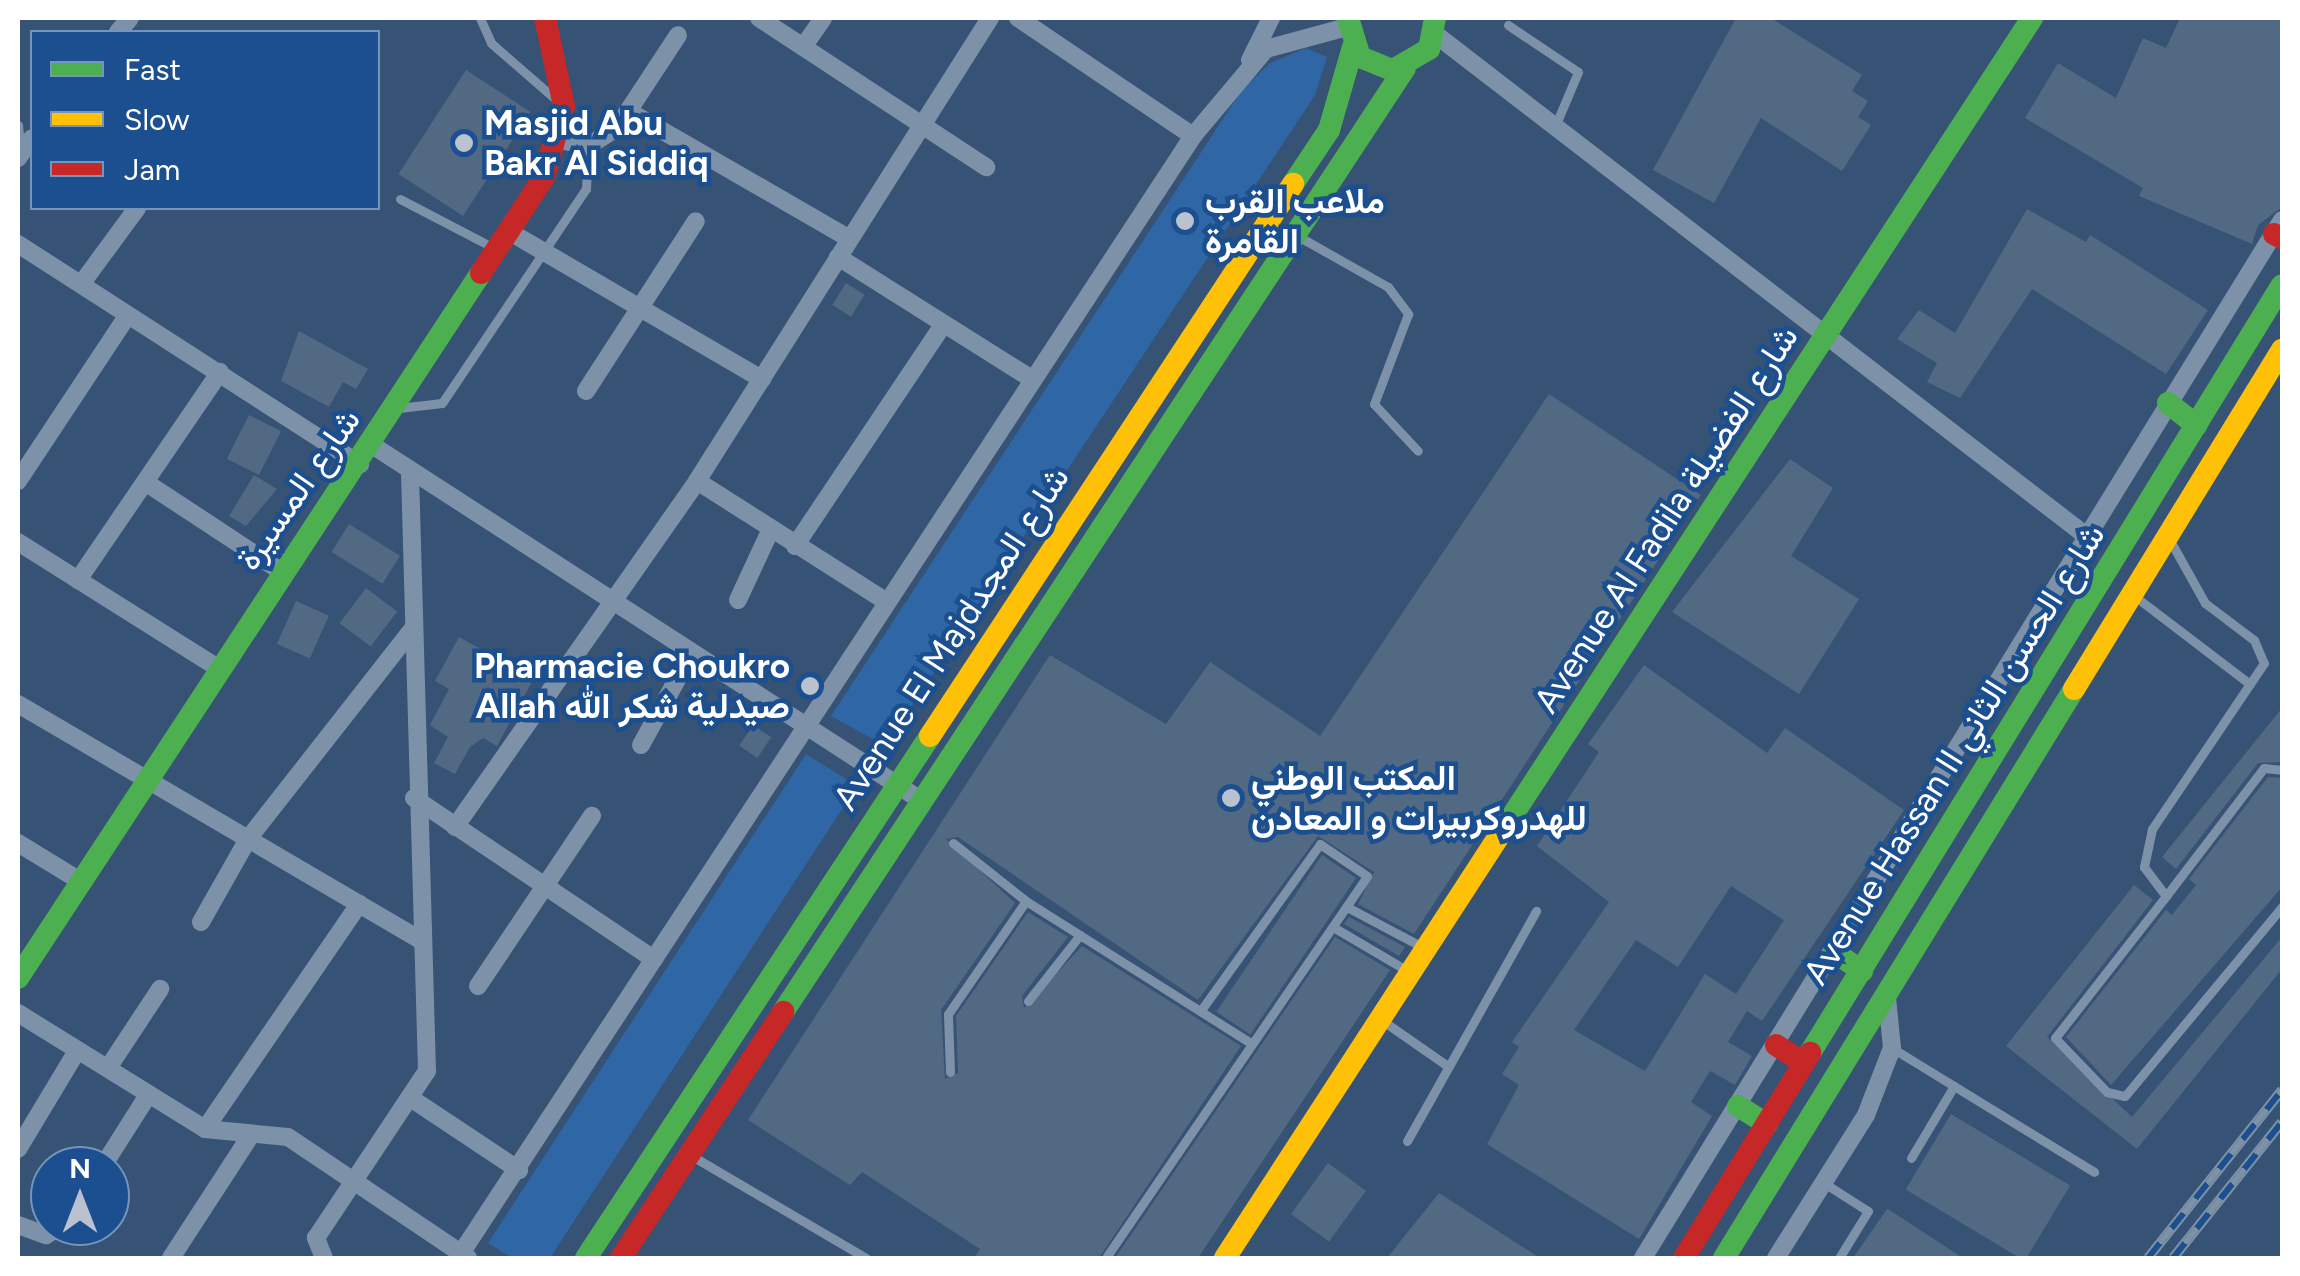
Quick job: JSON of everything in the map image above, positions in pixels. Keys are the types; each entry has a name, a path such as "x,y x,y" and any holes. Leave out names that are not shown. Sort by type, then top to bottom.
{"main road":[{"name":"شارع المسيرة","path":"18,978 218,668 396,408 504,241 560,140 564,106 545,18"},
{"name":"Avenue Al Fadila شارع الفضيلة","path":"1225,1258 2032,18"},
{"name":"Avenue El Majdشارع المجد","path":"621,1258 922,802 1290,231 1435,26"},
{"name":"Avenue El Majdشارع المجد","path":"586,1258 1328,130 1349,30"},
{"path":"1349,30 1381,69 1404,68"},
{"name":"Avenue Hassan II شارع الحسن الثاني","path":"1684,1258 2282,285"},
{"name":"Avenue Hassan II شارع الحسن الثاني","path":"1724,1258 2136,598 2168,537 2282,350"},
{"path":"2168,404 2196,424"},
{"path":"1834,952 1862,971"},
{"path":"1776,1046 1804,1063"},
{"path":"1738,1106 1767,1124"}],"street":[{"path":"759,18 986,167"},
{"path":"803,47 823,18"},
{"path":"455,827 697,481 919,124 990,18"},
{"path":"1018,18 1193,136"},
{"path":"18,1013 205,1129 251,1135 278,1133 358,1183 463,1257 1030,378 1152,211 1193,136 1245,70 1271,18"},
{"path":"1435,26 2085,535"},
{"path":"1245,70 1284,40 1349,30"},
{"path":"560,140 588,146 630,112 678,35"},
{"path":"630,112 848,238"},
{"path":"82,283 137,210"},
{"path":"586,391 696,222"},
{"path":"1644,1258 2085,535 2280,230"},
{"path":"504,241 542,250 762,380"},
{"path":"18,244 220,372 366,454 410,474 922,802"},
{"path":"838,256 942,326 1030,378"},
{"path":"18,481 24,456 128,316"},
{"path":"795,546 942,326"},
{"path":"78,580 220,372"},
{"path":"324,1258 316,1238 414,1101 427,1071 414,798 410,474"},
{"path":"697,481 886,602"},
{"path":"145,482 282,572"},
{"path":"738,600 770,531"},
{"path":"18,542 218,668"},
{"path":"201,922 248,839 412,630"},
{"path":"641,744 691,654"},
{"path":"18,704 146,784 420,940"},
{"path":"414,798 542,888 654,959"},
{"path":"478,986 592,816"},
{"path":"18,844 82,882"},
{"path":"205,1129 359,904"},
{"path":"108,1068 160,988"},
{"path":"1776,1258 1866,1115 1892,1048 1887,998"},
{"path":"18,1149 77,1051"},
{"path":"116,1146 148,1094"},
{"path":"414,1101 519,1170"},
{"path":"181,1255 251,1135"}],"lane":[{"path":"480,18 492,43 564,106"},
{"path":"1508,25 1578,72 1556,124"},
{"path":"18,125 24,149"},
{"path":"396,408 442,403 586,189 588,146"},
{"path":"400,199 504,241"},
{"path":"1290,231 1388,287 1408,314 1374,404 1418,450"},
{"path":"2166,896 2144,867 2152,830 2264,663 2260,650 2206,603 2168,537"},
{"path":"2136,598 2250,684"},
{"path":"2282,770 2264,768 2055,1038 2116,1096 2131,1091 2282,907"},
{"path":"952,843 1026,901 1252,1044"},
{"path":"1108,1256 1368,876 1320,844 1200,1010"},
{"path":"950,1072 948,1014 1026,901"},
{"path":"1347,907 1427,949"},
{"path":"1407,1141 1536,911"},
{"path":"1333,927 1411,973"},
{"path":"1028,1000 1080,935"},
{"path":"1381,1020 1449,1067"},
{"path":"1892,1048 2094,1172"},
{"path":"1912,1158 1954,1086"},
{"path":"689,1155 866,1258"},
{"path":"1824,1182 1868,1211 1839,1258"}],"shaded area":[{"path":"1306,48 1327,57 1315,95 885,746 831,716 1242,90 1270,63"},
{"path":"806,754 857,786 550,1258 512,1258 488,1243"}],"building":[{"path":"1736,18 1771,18 1862,75 1852,91 1868,101 1858,117 1871,125 1842,171 1761,118 1714,203 1653,170"},
{"path":"2180,18 2282,18 2282,207 2258,225 2252,244 2139,196 2143,188 2025,118 2058,63 2116,98 2143,38 2166,48"},
{"name":"Masjid Abu Bakr Al Siddiq","path":"466,70 531,112 463,216 398,174"},
{"path":"2027,209 2086,242 2090,235 2208,310 2166,374 2032,289 1960,398 1927,382 1937,363 1897,339 1919,310 1955,333"},
{"path":"846,283 865,295 851,317 832,305"},
{"path":"299,331 368,369 356,389 343,382 329,407 281,381"},
{"name":"المكتب الوطني للهدروكربيرات و المعادن","path":"1549,394 1701,495 1414,934 1358,904 1374,872 1318,836 1198,1000 958,837 946,839 1015,903 941,1010 945,1079 958,1073 956,1016 1028,912 1068,937 1022,996 1024,1008 1082,946 1241,1046 1099,1258 974,1258 980,1249 862,1172 850,1185 748,1120 1050,655 1166,724 1210,662 1320,736"},
{"path":"249,415 281,431 259,475 227,459"},
{"path":"1790,459 1833,488 1791,556 1859,599 1799,694 1672,612"},
{"path":"254,475 277,489 246,526 229,516"},
{"path":"349,524 400,556 382,584 332,552"},
{"path":"366,588 397,611 371,647 340,623"},
{"path":"296,601 329,616 310,659 277,644"},
{"path":"459,637 534,678 497,746 483,738 470,747 455,774 434,763 448,737 430,725 449,689 435,681"},
{"path":"1644,665 1767,753 1785,728 1904,810 1762,1021 1747,1011 1728,1042 1752,1056 1735,1085 1710,1071 1691,1102 1712,1116 1639,1239 1487,1144 1519,1085 1502,1074 1519,1047 1512,1042 1609,902 1537,846 1599,752 1588,744","holes":["1731,886 1784,920 1736,994 1705,974 1645,1071 1574,1030 1636,940 1678,967"]},
{"path":"2282,708 2282,762 2258,763 2176,869 2162,857"},
{"path":"753,725 771,737 757,758 739,746"},
{"path":"2268,777 2282,778 2282,887 2111,1085 2066,1037 2166,910 2172,915 2196,885 2189,879"},
{"path":"1322,855 1356,878 1250,1035 1216,1012"},
{"path":"2134,885 2153,900 2047,1037 2132,1117 2282,937 2282,969 2137,1149 2006,1046"},
{"path":"1349,917 1405,947 1399,956 1344,924"},
{"path":"1335,937 1390,970 1198,1258 1115,1258"},
{"path":"1951,1114 2070,1186 2027,1258 2020,1258 1906,1189"},
{"path":"1328,1163 1366,1191 1329,1242 1291,1214"},
{"path":"1439,1193 1540,1258 1387,1258"},
{"path":"1888,1209 1963,1258 1853,1258"}],"railway":[{"path":"2148,1258 2282,1090"},
{"path":"2173,1258 2282,1122"}],"traffic: fast":[{"path":"1348,18 1360,57 1393,70 1429,49 1435,18"},
{"path":"1501,833 2032,18"},
{"path":"1293,184 1329,130 1353,47"},
{"path":"783,1012 1405,68"},
{"path":"18,978 481,273"},
{"path":"1810,1053 2282,285"},
{"path":"2168,403 2196,425"},
{"path":"1724,1258 2074,689"},
{"path":"586,1258 930,736"},
{"path":"1834,952 1862,971"},
{"path":"1738,1106 1767,1124"}],"traffic: slow":[{"path":"930,736 1293,184"},
{"path":"2074,689 2282,350"},
{"path":"1225,1258 1501,833"}],"traffic: jam":[{"path":"481,273 544,177 564,106 545,18"},
{"path":"2274,234 2282,238"},
{"path":"621,1258 783,1012"},
{"path":"1776,1045 1804,1063"},
{"path":"1684,1258 1810,1053"}],"place":[{"name":"Masjid Abu Bakr Al Siddiq","path":"464,143"},
{"name":"ملاعب القرب القامرة","path":"1185,221"},
{"name":"Pharmacie Choukro Allah صيدلية شكر الله","path":"810,686"},
{"name":"المكتب الوطني للهدروكربيرات و المعادن","path":"1231,798"}]}
